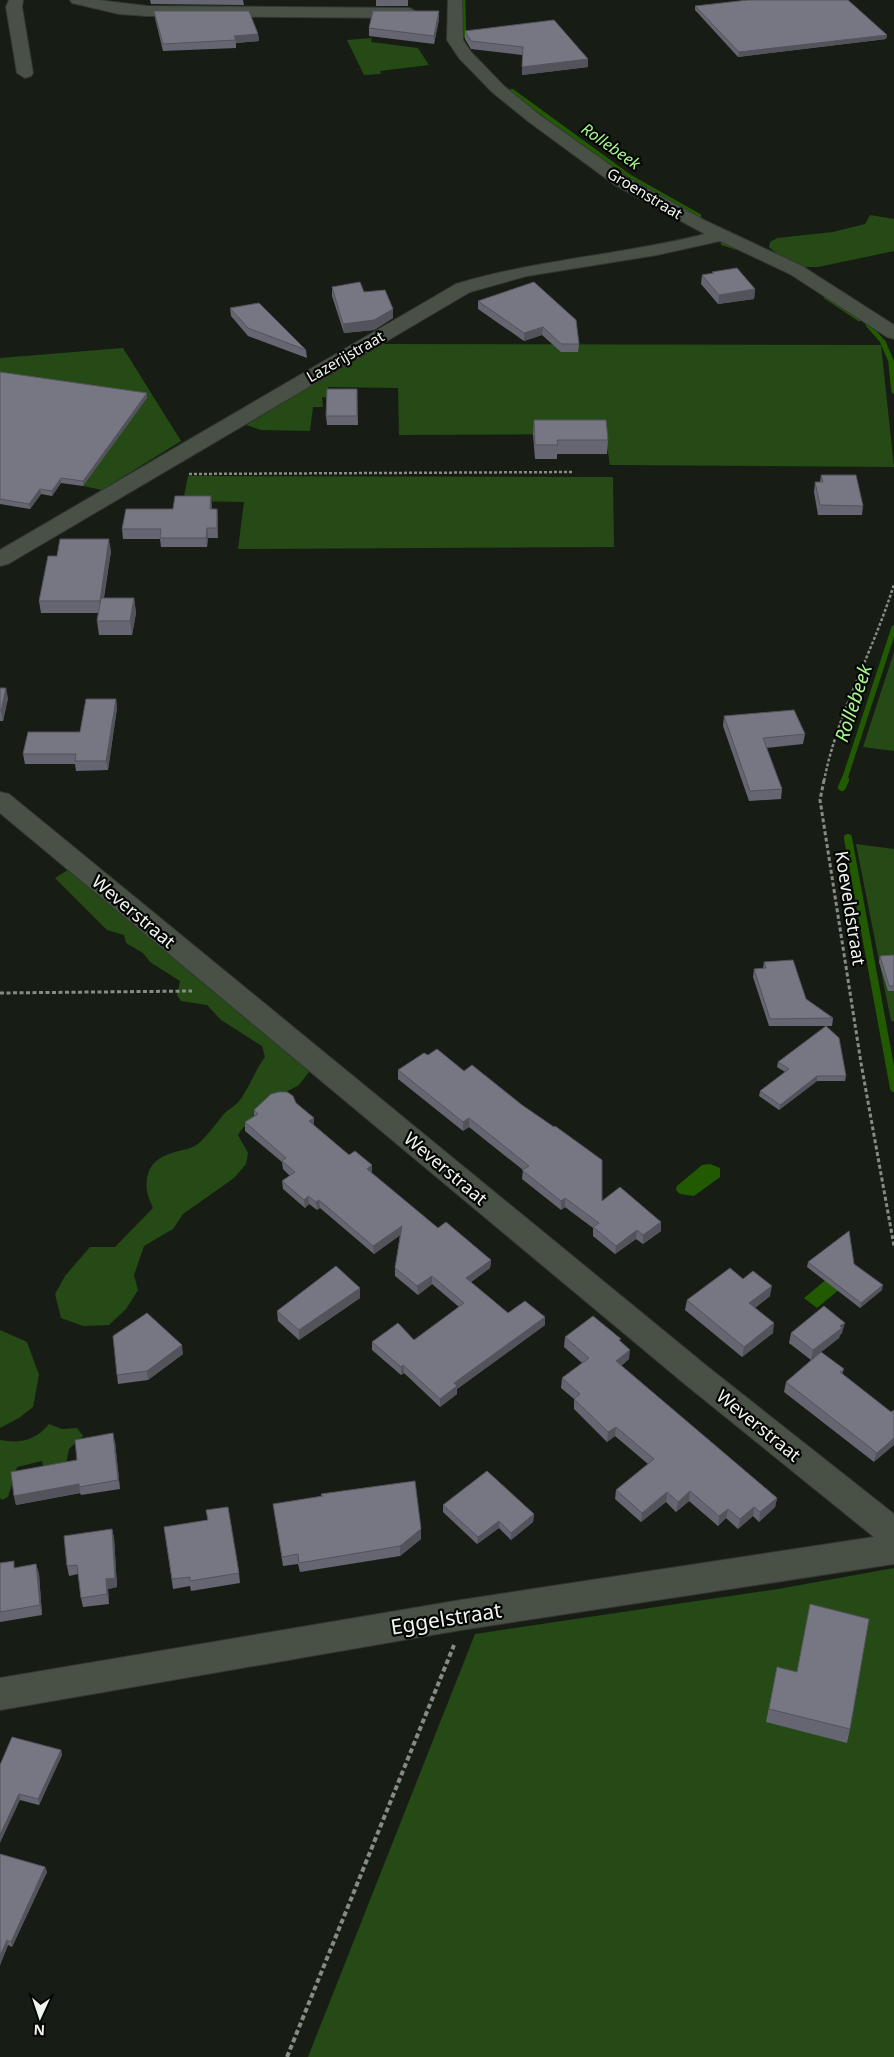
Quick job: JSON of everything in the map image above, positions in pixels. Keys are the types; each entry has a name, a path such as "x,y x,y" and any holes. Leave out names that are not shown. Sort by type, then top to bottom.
{"street":[{"path":"16,0 14,7 25,73"},
{"path":"77,0 119,9 147,11 425,13"},
{"name":"Groenstraat","path":"451,9 455,40 465,55 498,89 621,181 722,236 796,270 894,333"},
{"name":"Lazerijstraat","path":"0,559 463,288 502,276 659,250 722,236"},
{"name":"Weverstraat","path":"0,800 697,1376 894,1534"},
{"name":"Eggelstraat","path":"0,1694 461,1615 894,1549"}],"path":[{"path":"186,474 573,472"},
{"name":"Koeveldstraat","path":"894,584 841,726 823,783 820,800 861,1064 894,1246"},
{"path":"0,993 230,990"},
{"path":"287,2057 441,1673 455,1643 461,1615"}],"shaded area":[{"path":"372,38 371,42 418,48 429,65 380,71 381,74 364,75 347,40"},
{"path":"870,215 894,219 894,251 818,267 804,267 778,255 769,247 770,242 777,238 833,232 865,224"},
{"path":"380,344 881,345 894,467 610,465 605,434 399,435 398,388 328,387 330,398 322,397 323,407 313,407 310,431 261,430 246,425"},
{"path":"123,348 181,441 102,490 83,486 147,398 0,377 0,358"},
{"path":"188,476 613,477 614,547 238,549 244,502 183,501"},
{"path":"894,652 894,751 863,747"},
{"path":"856,844 894,849 894,1021 891,1021"},
{"path":"71,868 302,1060 309,1072 299,1085 256,1108 250,1121 238,1135 248,1153 246,1164 234,1178 183,1214 173,1229 144,1246 134,1275 138,1290 126,1309 109,1325 83,1326 61,1318 55,1294 65,1276 90,1247 115,1247 153,1208 146,1185 147,1176 154,1164 166,1155 198,1144 223,1115 240,1100 265,1057 262,1046 221,1020 207,1005 181,1001 177,995 180,981 150,962 143,953 126,943 124,935 107,930 55,878"},
{"path":"710,1164 720,1168 720,1177 694,1196 680,1194 676,1190 677,1186 702,1165"},
{"path":"833,1274 846,1284 817,1308 804,1298"},
{"path":"0,1330 27,1342 39,1375 33,1407 19,1418 0,1428"},
{"path":"49,1424 62,1429 77,1428 83,1436 69,1449 66,1464 45,1475 42,1461 17,1467 8,1497 2,1500 0,1498 0,1440 27,1440 39,1434"},
{"path":"894,1568 894,2057 308,2057 475,1634 778,1589"}],"building":[{"path":"748,0 848,0 887,35 739,52 695,6"},
{"path":"154,11 249,11 258,34 234,36 236,40 163,44"},
{"path":"373,11 439,11 434,36 369,28"},
{"path":"554,20 588,59 522,67 523,47 471,41 465,31"},
{"path":"737,268 755,289 719,295 702,275 714,273 712,272"},
{"path":"360,282 364,292 385,290 393,309 374,320 343,324 332,287"},
{"path":"534,282 576,320 579,344 561,344 543,327 524,333 478,301"},
{"path":"259,303 306,350 248,328 230,308"},
{"path":"0,372 147,393 83,481 61,478 52,491 40,489 29,504 0,499"},
{"path":"327,389 357,389 357,416 326,416"},
{"path":"534,420 606,420 608,440 557,440 558,445 535,445"},
{"path":"821,475 856,475 863,506 820,505 815,482 823,482"},
{"path":"175,496 211,496 210,509 217,509 217,528 207,528 206,538 160,538 161,529 122,529 126,509 173,509"},
{"path":"60,539 109,539 100,601 39,601 48,556 57,556"},
{"path":"101,598 134,598 130,621 97,621"},
{"path":"0,688 6,688 1,711 0,711"},
{"path":"86,699 116,699 106,761 75,761 76,754 23,754 28,732 80,732"},
{"path":"794,710 805,734 763,738 782,789 750,791 724,716"},
{"path":"894,955 894,986 889,986 880,956"},
{"path":"793,960 806,999 833,1018 770,1019 754,969 766,968 764,962"},
{"path":"826,1026 839,1038 846,1076 817,1076 780,1105 760,1091 789,1069 778,1062"},
{"path":"437,1049 464,1071 472,1065 522,1105 602,1160 602,1201 620,1187 661,1222 643,1235 637,1230 616,1246 593,1227 599,1223 565,1198 561,1201 522,1170 529,1166 469,1118 463,1122 398,1070 424,1053 428,1055"},
{"path":"287,1092 293,1096 296,1103 314,1118 309,1121 349,1155 355,1151 372,1165 367,1169 438,1228 446,1222 491,1260 466,1278 508,1313 525,1301 545,1317 454,1383 457,1386 440,1399 403,1365 401,1367 372,1342 398,1323 414,1340 464,1303 432,1276 417,1286 395,1268 402,1226 373,1246 319,1200 316,1202 308,1196 304,1200 282,1181 295,1172 282,1161 286,1158 245,1122 258,1114 254,1110 271,1094"},
{"path":"849,1231 854,1264 883,1285 861,1303 808,1262"},
{"path":"336,1266 360,1288 299,1330 277,1311"},
{"path":"730,1268 743,1279 753,1271 772,1286 749,1303 774,1323 744,1347 687,1300"},
{"path":"824,1306 845,1323 840,1326 842,1328 813,1350 791,1333"},
{"path":"147,1313 182,1345 147,1371 117,1375 113,1336"},
{"path":"593,1316 621,1339 619,1340 630,1350 616,1361 777,1498 760,1512 754,1507 740,1519 728,1509 719,1516 690,1491 678,1502 667,1492 642,1513 616,1490 654,1459 616,1427 608,1432 574,1399 580,1394 562,1378 589,1358 565,1337"},
{"path":"821,1352 844,1369 840,1372 891,1412 894,1410 894,1438 877,1453 786,1382"},
{"path":"113,1433 118,1480 79,1487 79,1484 14,1496 11,1472 77,1460 75,1440"},
{"path":"487,1471 534,1514 511,1533 499,1521 478,1537 443,1505"},
{"path":"415,1481 421,1529 400,1546 299,1563 298,1554 282,1557 273,1504 323,1496 321,1494"},
{"path":"228,1507 239,1573 190,1581 190,1577 172,1579 164,1527 208,1520 206,1510"},
{"path":"112,1529 115,1578 106,1579 107,1594 81,1598 77,1565 67,1566 64,1536"},
{"path":"14,1561 14,1568 36,1564 40,1605 0,1612 0,1563"},
{"path":"810,1604 869,1619 850,1729 769,1709 777,1667 797,1672"},
{"path":"12,1737 61,1750 38,1799 19,1794 0,1835 0,1765"},
{"path":"0,1854 45,1867 11,1942 7,1940 0,1956"}],"waterway":[{"name":"Rollebeek","path":"463,0 464,36"},
{"name":"Rollebeek","path":"512,91 630,177 699,216"},
{"name":"Rollebeek","path":"723,243 738,248"},
{"name":"Rollebeek","path":"826,297 859,319"},
{"name":"Rollebeek","path":"868,325 884,343"},
{"name":"Rollebeek","path":"883,342 891,361 894,391"},
{"name":"Rollebeek","path":"844,781 894,628"},
{"name":"Rollebeek","path":"842,787 845,780"},
{"name":"Rollebeek","path":"848,838 894,1088"}]}
